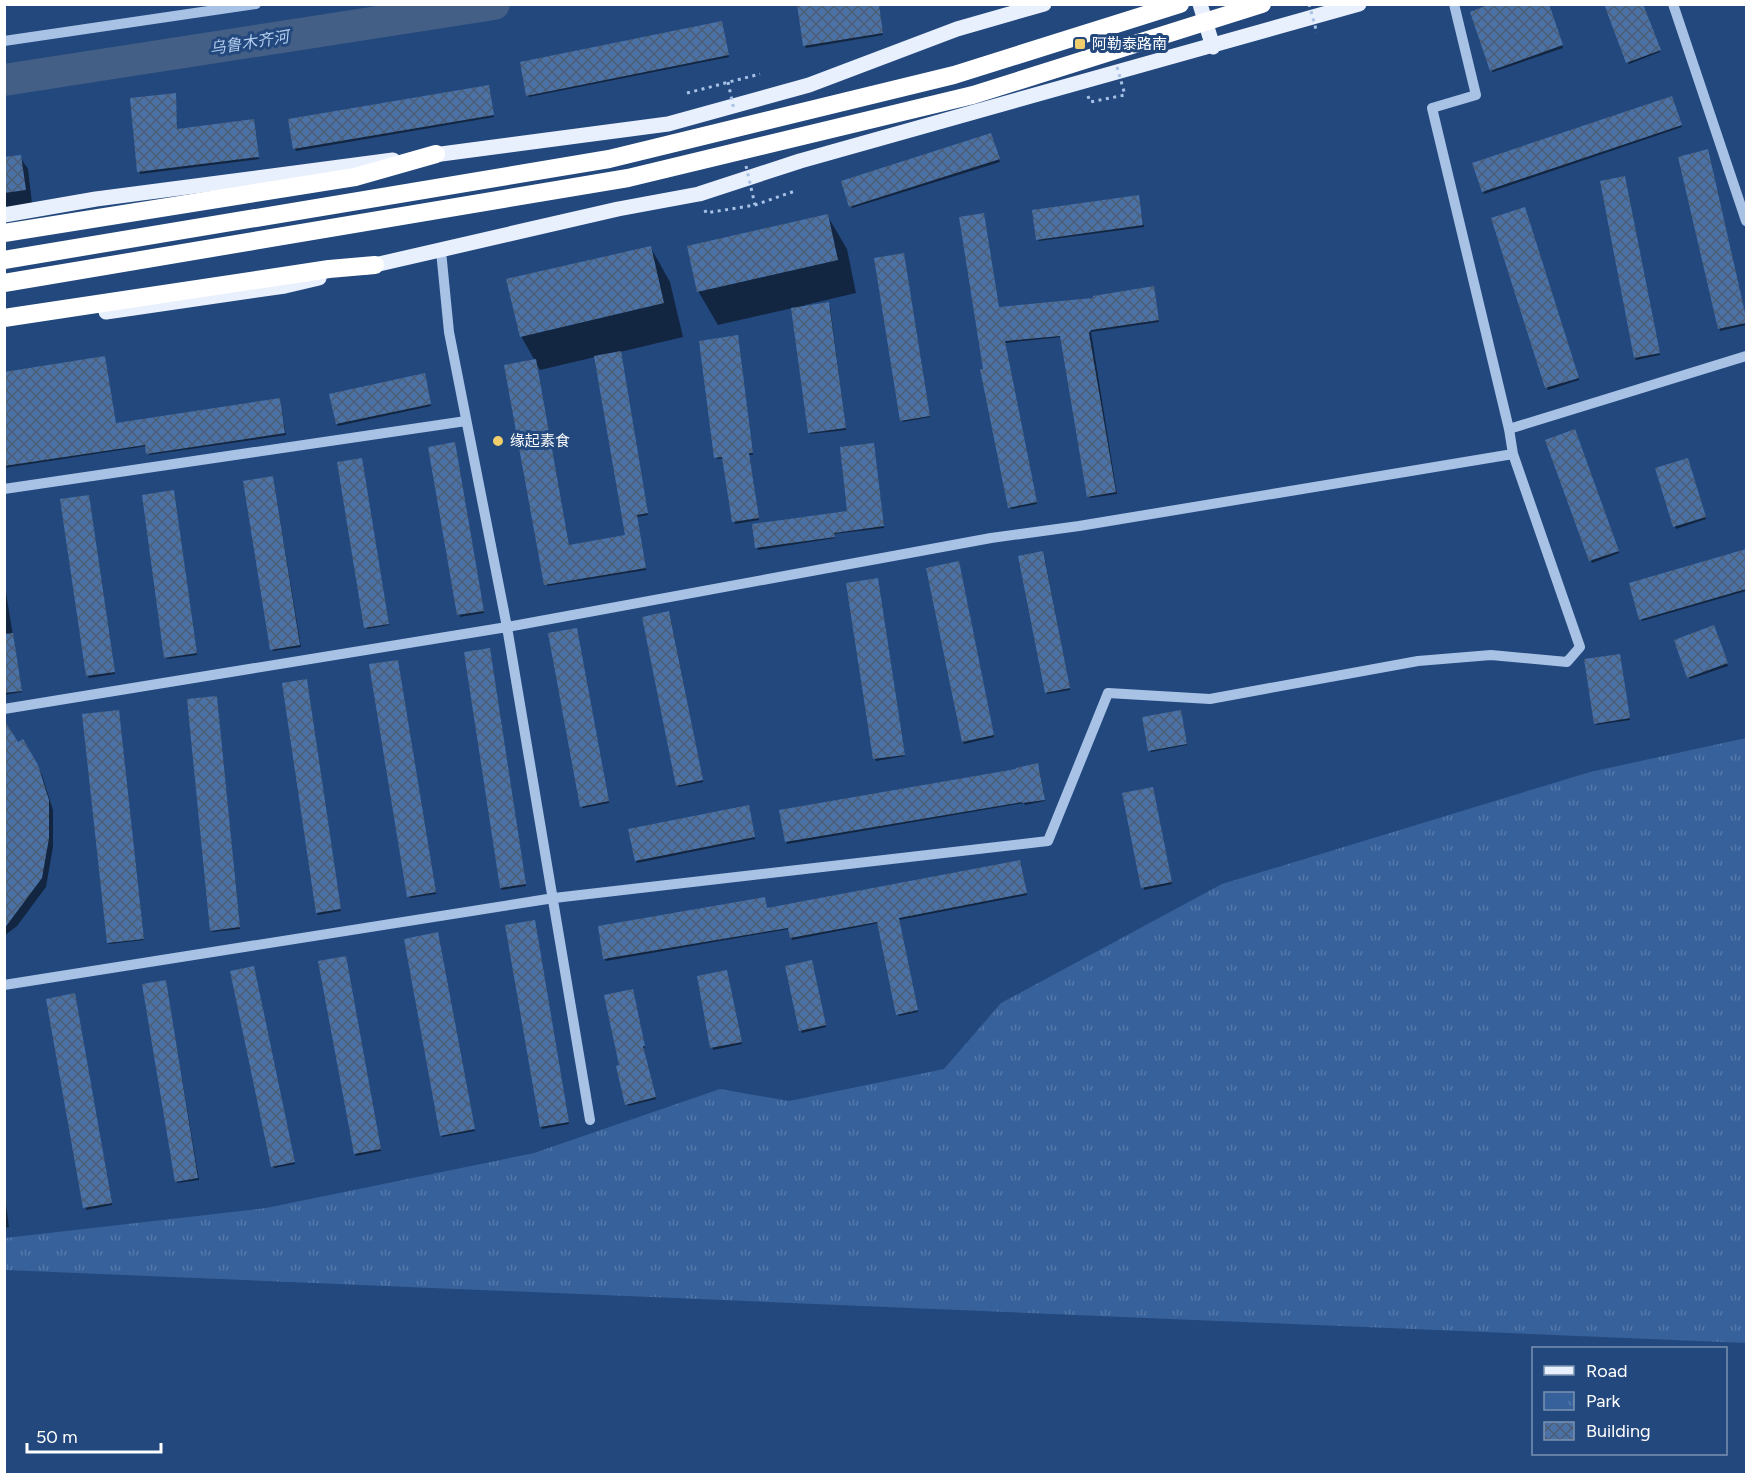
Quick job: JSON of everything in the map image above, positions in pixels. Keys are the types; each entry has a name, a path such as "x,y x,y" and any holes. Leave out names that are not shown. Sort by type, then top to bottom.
{"highway":[{"path":"4,260 609,159 954,75 1180,4"},
{"path":"4,283 628,178 973,95 1262,4"},
{"path":"4,233 355,177 436,154"},
{"path":"4,318 329,269 375,265"}],"main road":[{"path":"4,215 96,199 668,124 809,85 957,29 1044,4"},
{"path":"1200,4 1213,47"},
{"path":"1249,4 1258,33"},
{"path":"4,326 285,286 618,209 699,194 800,161 1213,47 1359,4"}],"street":[{"path":"4,41 256,4"},
{"path":"4,985 554,898 1048,841 1108,693 1210,699 1418,661 1491,655 1567,662 1580,647 1513,454 1509,429 1432,108 1476,95 1454,4"},
{"path":"1673,4 1746,221"},
{"path":"441,251 449,333 507,627 590,1120"},
{"path":"1509,429 1746,356"},
{"path":"4,489 466,421"},
{"path":"4,709 507,627 991,538 1079,526 1513,454"}],"path":[{"path":"1309,4 1317,33"},
{"path":"687,93 760,74"},
{"path":"1090,102 1125,95"},
{"path":"706,213 755,205 795,191"}],"green space":[{"path":"1746,738 1746,1343 5,1270 5,1238 266,1208 534,1153 720,1089 789,1101 944,1069 1001,1003 1222,884 1590,772"}],"building":[{"path":"797,4 879,4 883,33 803,46"},
{"path":"1490,4 1549,4 1563,45 1490,71 1470,12"},
{"path":"1604,4 1643,4 1661,50 1626,63"},
{"path":"722,21 729,55 526,96 520,62"},
{"path":"489,85 494,115 293,149 288,119"},
{"path":"176,93 177,129 254,119 259,157 137,172 130,98"},
{"path":"1672,96 1682,125 1482,192 1472,163"},
{"path":"991,133 1000,159 849,207 841,181"},
{"path":"1708,149 1746,317 1746,323 1718,329 1678,157"},
{"path":"21,155 26,190 4,193 4,157"},
{"path":"1625,176 1660,353 1634,358 1600,181"},
{"path":"1139,195 1143,225 1036,240 1032,210"},
{"path":"1525,207 1579,378 1545,388 1491,218"},
{"path":"984,213 999,307 1093,298 1093,296 1154,286 1159,320 1091,330 1089,333 1116,492 1087,497 1060,336 1005,341 1037,502 1008,508 980,369 983,369 959,217"},
{"path":"828,214 838,260 697,292 687,246"},
{"path":"651,246 664,303 520,337 506,279"},
{"path":"904,253 930,416 900,421 874,258"},
{"path":"829,302 846,428 808,433 791,308"},
{"path":"738,335 753,453 749,453 759,518 732,522 722,457 714,458 699,341"},
{"path":"621,351 648,513 637,515 646,568 544,585 504,365 536,359 569,545 625,535 594,356"},
{"path":"105,356 116,423 280,398 285,433 146,454 145,445 4,466 4,372"},
{"path":"425,373 431,404 336,424 329,394"},
{"path":"1575,429 1619,551 1589,561 1545,440"},
{"path":"455,442 484,611 457,615 428,447"},
{"path":"874,443 884,526 834,533 835,537 755,548 752,524 847,511 840,447"},
{"path":"362,458 389,624 364,628 337,462"},
{"path":"1688,458 1706,517 1673,527 1655,468"},
{"path":"273,476 300,645 270,650 243,481"},
{"path":"174,490 197,653 164,658 142,495"},
{"path":"89,495 115,672 86,676 60,499"},
{"path":"1746,549 1746,589 1639,620 1629,583"},
{"path":"1043,551 1070,688 1045,693 1018,556"},
{"path":"959,561 994,735 962,742 926,568"},
{"path":"878,578 905,755 873,759 846,583"},
{"path":"669,611 703,780 676,786 642,617"},
{"path":"1714,625 1728,663 1687,678 1674,640"},
{"path":"577,628 609,801 580,807 548,633"},
{"path":"13,633 22,691 4,693 4,634"},
{"path":"490,648 526,884 500,888 464,652"},
{"path":"1620,654 1630,718 1594,724 1584,659"},
{"path":"398,660 436,892 407,897 369,664"},
{"path":"307,679 341,909 316,913 282,683"},
{"path":"217,696 240,927 210,931 187,699"},
{"path":"119,710 144,939 107,943 82,714"},
{"path":"1181,710 1187,744 1148,751 1142,717"},
{"path":"4,720 18,742 23,739 38,765 49,800 49,838 42,878 4,929"},
{"path":"1038,763 1045,800 785,842 779,810 1016,769"},
{"path":"1153,787 1172,882 1141,888 1122,793"},
{"path":"749,805 755,837 635,861 628,829"},
{"path":"1020,860 1027,893 899,918 918,1010 896,1015 877,922 790,938 788,928 603,959 598,926 765,897 767,908"},
{"path":"535,920 569,1122 540,1127 505,925"},
{"path":"438,932 475,1129 440,1136 404,939"},
{"path":"346,956 381,1149 354,1154 318,961"},
{"path":"812,960 826,1025 799,1031 785,966"},
{"path":"254,966 295,1162 271,1167 230,971"},
{"path":"727,970 742,1042 710,1048 697,976"},
{"path":"166,980 198,1178 175,1182 142,984"},
{"path":"633,989 645,1046 643,1046 656,1097 625,1105 604,995"},
{"path":"75,993 112,1203 83,1208 46,999"}],"waterway":[{"name":"乌鲁木齐河","path":"4,80 494,4"}],"place":[{"name":"阿勒泰路南","path":"1080,44"},
{"name":"缘起素食","path":"498,441"}]}
